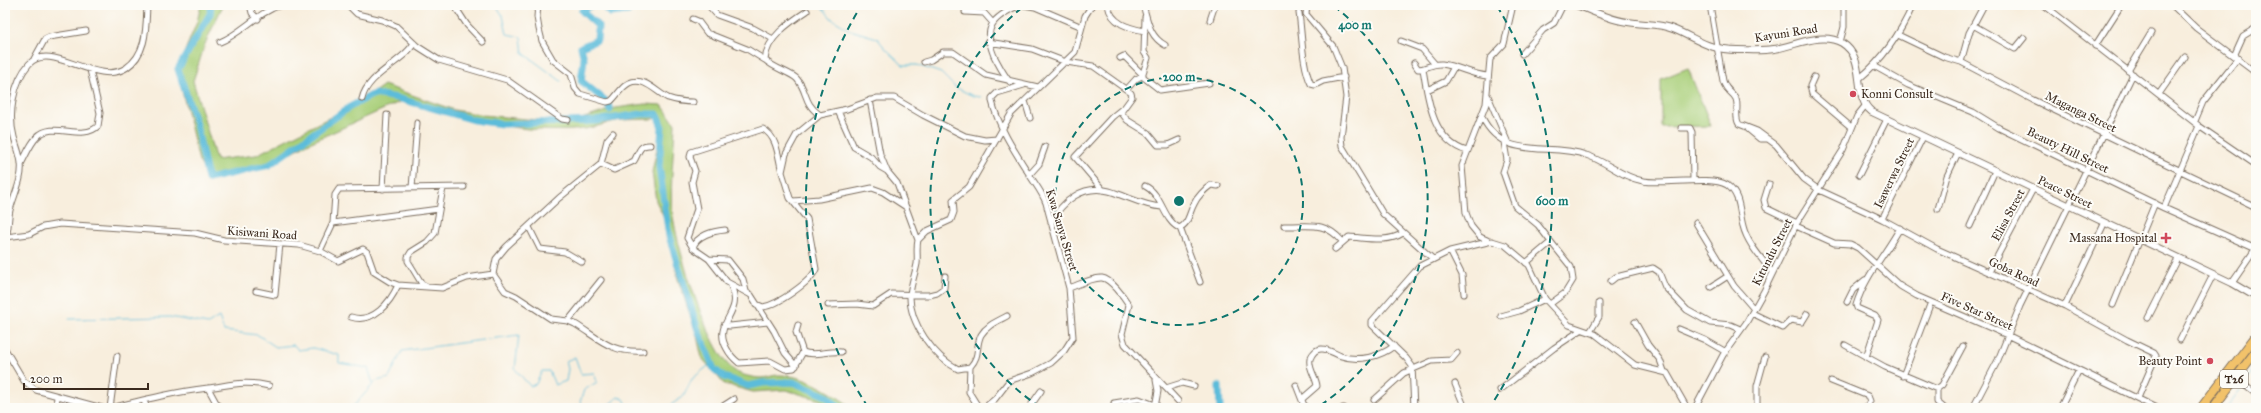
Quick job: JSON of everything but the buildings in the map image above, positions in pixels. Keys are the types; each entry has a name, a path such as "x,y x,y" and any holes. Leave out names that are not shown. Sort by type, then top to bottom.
{"highway":[{"name":"T26","path":"2200,408 2256,336"},
{"name":"T26","path":"2213,408 2256,351"}],"street":[{"path":"34,59 46,57 53,58 104,74 120,72 138,58 142,48 147,5"},
{"path":"250,5 252,13 258,18"},
{"path":"220,42 231,37 269,10 281,5"},
{"path":"348,5 357,14 396,26 414,43 439,60 508,80 562,119 568,120"},
{"path":"454,5 467,25 483,42"},
{"path":"538,5 537,17 542,42 553,60 571,74 575,88 580,94 607,102 611,101 629,83 638,82 646,83 669,98 683,102 693,102"},
{"path":"708,5 717,15 754,28 773,39"},
{"path":"1011,82 999,66 988,42 988,32 992,22 1020,5"},
{"path":"1024,5 1035,6 1082,27"},
{"path":"918,240 927,231 951,220 954,212 953,200 969,187 981,163 1004,129 1011,114 1077,50 1085,16 1092,5"},
{"path":"1108,5 1110,12 1124,26 1145,31"},
{"path":"1143,5 1146,17 1155,37 1166,45"},
{"path":"1210,20 1215,5"},
{"path":"1307,5 1306,14 1333,46 1338,55 1344,77 1346,97 1341,137 1342,146 1383,214 1433,259"},
{"path":"1513,5 1504,44 1491,56 1488,76 1488,95 1482,117 1462,166 1466,213 1471,226 1480,237 1505,245 1526,263 1532,270 1539,289 1545,299 1569,325 1590,332 1606,341 1618,354 1634,365 1664,371 1670,375 1687,408"},
{"path":"1522,54 1543,30 1554,23 1563,5"},
{"name":"Kayuni Road","path":"1576,5 1594,8 1627,22 1654,24 1673,29 1702,44 1718,49 1772,49 1821,38 1840,42"},
{"path":"1710,5 1718,49"},
{"path":"1844,5 1844,27 1840,42 1847,46 1854,57 1860,78 1861,92 1866,106"},
{"path":"1860,78 1874,66 1898,35 1913,5"},
{"path":"1961,62 1974,25 1984,5"},
{"path":"2044,5 2197,124 2256,165"},
{"path":"2172,5 2196,28 2256,73"},
{"path":"2095,46 2120,7"},
{"path":"765,60 767,48 773,39 807,11"},
{"path":"965,12 984,13 992,22"},
{"path":"1299,13 1303,36 1302,48 1311,84 1315,85 1323,81 1344,77"},
{"path":"1143,75 1148,58 1144,52 1146,17"},
{"path":"693,19 698,21 707,33 747,49 778,70 793,74 798,79 807,103 820,115"},
{"path":"1974,25 2015,49 2024,38"},
{"path":"2164,208 2197,124 2203,102 2236,57 2244,36 2256,28"},
{"path":"21,164 14,136 12,107 22,76 34,59 45,39 49,36 86,31"},
{"path":"1975,404 1998,360 2007,335 2105,134 2131,73 2151,33"},
{"name":"Maganga Street","path":"1898,35 1944,57 1961,62 2256,207"},
{"path":"1402,41 1422,49 1434,64"},
{"path":"988,42 1032,49 1066,62 1097,68 1127,89 1132,98 1075,157 1103,190 1150,206 1162,208"},
{"path":"362,99 364,92 380,73 414,43"},
{"name":"Goba Road","path":"1718,49 1725,89 1736,100 1737,122 1768,138 1781,150 1804,179 1819,190 1882,219 1937,249 2065,306 2154,353 2156,356 2138,398"},
{"path":"924,62 931,60 943,52 953,52 986,76 1038,87"},
{"path":"1120,58 1124,56 1128,59 1160,90 1208,83"},
{"path":"2159,94 2185,57"},
{"path":"1414,63 1418,68 1423,69 1434,64 1454,67 1488,76"},
{"name":"Beauty Hill Street","path":"1874,66 1908,85 1973,112 2000,128 2155,204 2256,248"},
{"path":"1427,90 1446,80 1454,67"},
{"path":"1423,69 1427,90 1442,136 1455,147 1467,151"},
{"path":"6,238 21,164 36,137 42,132 49,130 89,132 98,126 100,113 90,70"},
{"path":"1127,89 1136,78 1143,75"},
{"path":"1814,78 1810,86 1812,94 1851,127"},
{"name":"Kwa Sanya Street","path":"984,408 995,399 1009,381 1043,368 1064,351 1071,342 1074,330 1068,288 1042,192 1029,175 995,113 992,98 997,93 1024,85"},
{"path":"1488,95 1506,143 1507,160 1503,172 1516,206 1538,225 1569,264 1573,276 1572,284 1565,293 1550,304"},
{"path":"782,172 786,154 797,134 820,115 838,111 877,98 894,98 923,115 965,136 985,140 997,139"},
{"path":"870,100 880,154 887,171 897,183 918,240 917,264 910,294 912,309 921,331 931,348 952,366 964,370 970,367 978,356 982,334 993,324 1007,316"},
{"path":"1025,101 1030,118"},
{"name":"Kitundu Street","path":"1695,408 1726,352 1753,311 1796,224 1819,190 1846,145 1851,127 1857,116 1866,106"},
{"name":"Peace Street","path":"1866,106 1872,112 2033,188 2069,207 2213,276 2232,283 2256,297"},
{"path":"1122,109 1124,117 1148,133 1158,145 1168,145 1179,140"},
{"path":"838,111 854,148 871,157 880,167 887,171"},
{"path":"383,189 388,115"},
{"path":"1482,117 1489,131 1506,143 1533,149 1557,148 1575,151 1592,157 1614,170 1644,181 1693,180 1724,184 1731,189 1739,203 1746,235 1772,272"},
{"path":"1859,174 1887,119"},
{"path":"412,188 417,123"},
{"path":"1681,128 1690,128 1692,132 1693,180"},
{"path":"755,304 763,307 771,305 807,282 816,269 807,219 793,201 782,172 773,137 764,129 691,152 690,157 694,171 692,182 697,208 687,238 693,248 709,259 717,271 731,285 751,295 755,304 768,322 785,353 796,366"},
{"path":"613,134 607,140 600,164 559,198 500,254 496,260 493,274 505,291 516,296 551,318 568,321 616,350 643,351"},
{"name":"Isawerwa Street","path":"1882,219 1923,136"},
{"path":"600,164 614,170 634,161 639,149 645,145 650,145"},
{"path":"1029,175 1039,164 1045,147"},
{"path":"1938,208 1947,176 1958,153"},
{"path":"1970,226 1995,171"},
{"name":"Five Star Street","path":"1768,184 1763,191 1764,204 1766,208 1834,243 1850,244 1877,264 1900,286 1931,302 2007,335 2157,408"},
{"path":"1180,228 1188,219 1194,204 1204,191 1211,185 1218,186"},
{"path":"1145,186 1152,191 1162,208 1175,225 1180,228 1200,282"},
{"path":"429,288 422,284 408,261 408,257 411,252 427,242 435,233 443,188"},
{"path":"320,251 333,223 335,195 339,189 464,188"},
{"path":"793,201 819,199 872,188 883,192 906,207"},
{"name":"Elisa Street","path":"1989,272 2033,188"},
{"path":"1051,223 1061,207 1071,197 1103,190"},
{"path":"5,203 12,203"},
{"path":"2113,305 2155,204"},
{"path":"333,223 439,209"},
{"path":"1696,223 1728,276 1753,311 1783,328 1791,320 1802,322 1807,314"},
{"name":"Kisiwani Road","path":"6,238 29,234 51,225 67,224 195,233 224,240 299,245 320,251 338,261 361,249 365,250 374,272 398,285 429,288 446,287 467,278 493,274"},
{"path":"2065,306 2104,224"},
{"path":"1284,226 1321,226 1332,231 1342,241"},
{"path":"529,227 540,249 565,252 582,262"},
{"path":"1847,302 1853,290 1865,280 1877,264 1900,228"},
{"path":"693,248 697,241 707,234 726,230"},
{"path":"1335,248 1349,237 1395,238 1403,233"},
{"path":"1414,408 1412,370 1410,363 1371,323 1418,268 1450,251 1487,240"},
{"path":"1526,263 1551,242"},
{"path":"256,291 275,295 280,244"},
{"path":"2232,283 2256,248"},
{"path":"1450,251 1462,275 1464,294"},
{"path":"709,259 728,260 743,280 746,292"},
{"path":"2148,318 2178,259"},
{"path":"1611,280 1616,277 1653,268 1659,272 1665,287 1687,310 1710,322 1732,325 1740,329"},
{"path":"828,305 857,304 871,306 888,295 921,295 940,292 944,288 945,276"},
{"path":"1711,287 1728,276"},
{"path":"2180,340 2213,276"},
{"path":"1068,288 1101,278 1107,280 1122,295 1129,304 1122,340 1130,351 1178,402"},
{"path":"568,321 573,312 590,295 601,280"},
{"path":"1865,280 1856,307 1875,316 1878,320 1866,357"},
{"path":"351,317 358,319 371,318 391,298 398,285"},
{"path":"731,285 735,296 735,302 733,312 724,325 721,336 722,341 734,360 739,363 770,361 789,370 796,366 803,352 796,332 798,325"},
{"path":"1501,316 1519,311 1545,299"},
{"path":"1902,376 1931,302"},
{"path":"1590,332 1599,317 1599,303"},
{"path":"724,325 730,326 768,322"},
{"path":"1635,322 1648,345 1660,360 1664,371"},
{"path":"1679,329 1705,340 1726,352"},
{"path":"1500,390 1554,348 1581,330"},
{"path":"1845,345 1902,376 1937,389"},
{"path":"1302,399 1316,386 1310,365 1311,356 1317,350 1323,349 1345,358 1362,358 1383,354 1394,346"},
{"path":"1937,389 1942,385 1963,346"},
{"path":"5,349 24,381 36,390 102,408"},
{"path":"803,352 809,354 830,351 841,352"},
{"path":"1374,400 1398,378 1412,370 1430,362 1451,360 1457,353"},
{"path":"117,356 110,408 144,401 163,394 232,383 248,382 268,386"},
{"path":"1757,408 1757,386 1765,357"},
{"path":"970,367 969,392 979,408"},
{"path":"2060,408 2079,370"},
{"path":"2235,378 2256,394"},
{"path":"1114,403 1139,399 1155,407 1158,391 1156,379"},
{"path":"1831,381 1868,396 1870,401 1866,408"},
{"path":"1166,388 1182,383 1194,386"},
{"path":"1455,384 1465,408"},
{"path":"1296,385 1305,408"},
{"path":"208,388 219,408"},
{"path":"1937,389 1937,402 1944,408"},
{"path":"1029,408 1041,391"},
{"path":"56,408 57,396"},
{"path":"720,408 734,399"},
{"path":"144,401 147,408"}],"green space":[{"path":"201,5 223,5 205,44 193,81 216,160 256,155 362,101 384,85 454,110 482,115 569,123 616,108 645,104 662,105 675,124 672,177 672,209 674,225 694,296 714,343 725,360 735,371 740,374 761,378 777,375 789,376 809,381 853,408 829,408 820,400 786,390 753,392 724,384 702,358 696,332 678,279 666,221 656,201 652,172 661,131 660,118 618,121 585,129 539,130 517,128 472,119 406,99 305,145 268,165 210,180 199,161 177,70 197,22"},
{"path":"1688,68 1711,126 1661,127 1661,79"}],"waterway":[{"path":"211,5 210,14 178,69 196,124 208,179 269,165 350,107 374,94 397,98 474,120 502,124 595,121 641,114 657,114 662,127 659,166 669,236 698,330 714,369 724,377 748,386 763,383 793,382 826,396 840,408"},
{"path":"496,5 503,16 507,34 521,37 523,53 561,81"},
{"path":"591,5 582,11 598,26 597,40 581,47 584,59 581,81 607,102 610,110"},
{"path":"602,5 610,13 628,11 629,5"},
{"path":"816,5 823,8 832,19 850,30 877,38 903,65 917,65 941,73 955,87 973,96 981,97"},
{"path":"69,319 170,317 208,324 219,317 224,331 258,335 276,347 294,345 298,350 313,348 339,355 339,363 368,368 373,384"},
{"path":"352,408 376,381 389,378 402,351 519,335 515,369 530,386 536,384 542,371 549,371 555,385 566,381 568,369 566,361 575,357 581,374 594,373 597,382 584,390 580,402 586,408"},
{"path":"666,408 683,397 692,379 708,366 714,369"},
{"path":"2244,383 2256,367"},
{"path":"1219,386 1220,408"},
{"path":"2226,408 2240,390"},
{"path":"605,408 618,397 624,399 627,405 626,408"}],"place":[{"name":"Konni Consult","path":"1853,94"},
{"name":"Massana Hospital","path":"2166,238"},
{"name":"Beauty Point","path":"2210,361"}]}
